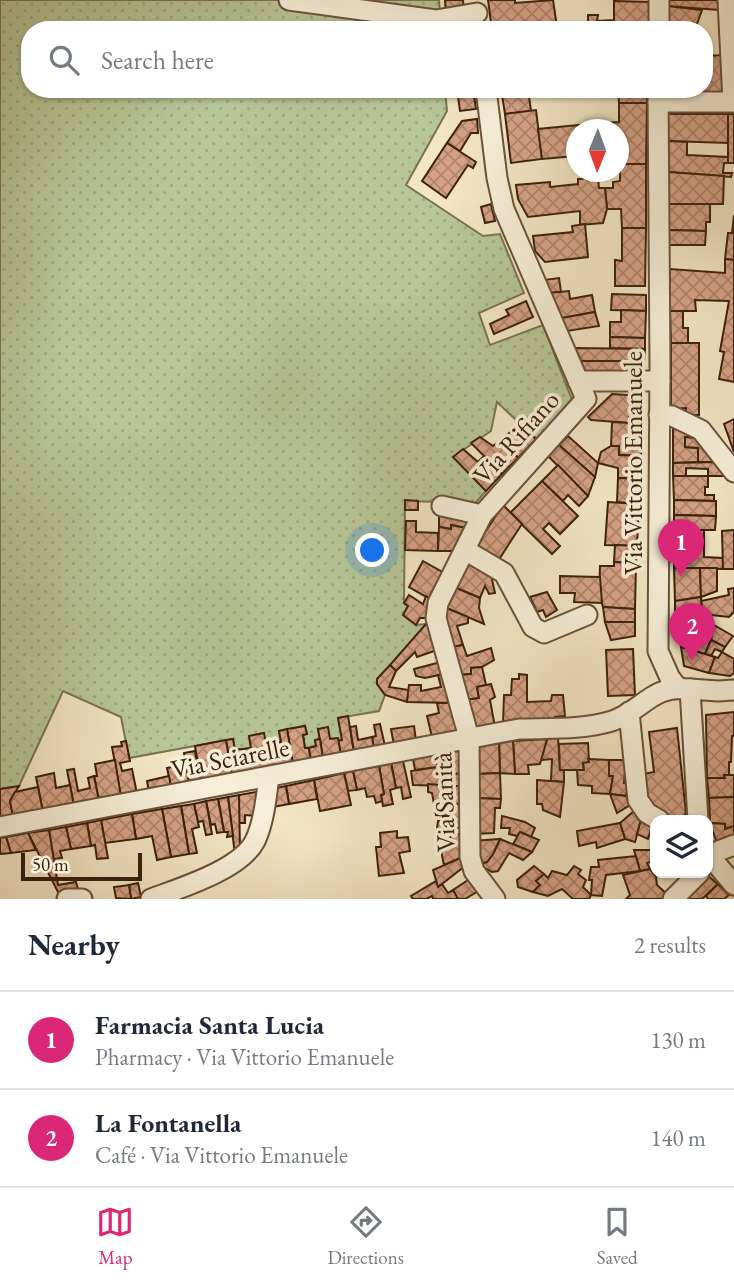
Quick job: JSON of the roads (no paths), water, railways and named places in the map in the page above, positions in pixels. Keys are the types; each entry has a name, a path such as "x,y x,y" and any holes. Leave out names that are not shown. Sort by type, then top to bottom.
{"street":[{"path":"289,0 436,20 477,14"},
{"path":"659,0 659,21"},
{"path":"683,98 734,102 728,0"},
{"name":"Via Rifiano","path":"468,738 436,618 438,603 482,515 582,390 504,209 497,178 487,98"},
{"name":"Via Vittorio Emanuele","path":"658,98 658,651 670,678 684,688 697,815"},
{"path":"582,390 605,381 660,381"},
{"path":"659,415 672,416 701,430 734,472"},
{"path":"442,506 482,515"},
{"path":"465,550 504,573 533,627 544,633 587,615"},
{"path":"650,815 638,800 636,706 651,680 658,651"},
{"path":"684,688 734,690"},
{"name":"Via Sciarelle","path":"0,827 519,729 600,724 656,693 684,688"},
{"name":"Via Sanità","path":"468,738 470,857 474,870 495,899"},
{"path":"151,899 232,864 244,856 255,842 262,821 270,777"},
{"path":"713,858 734,845"},
{"path":"713,867 734,886"},
{"path":"673,899 692,878"},
{"path":"66,899 82,899"}],"place":[{"name":"Farmacia Santa Lucia","path":"681,577"},
{"name":"La Fontanella","path":"692,661"}]}
